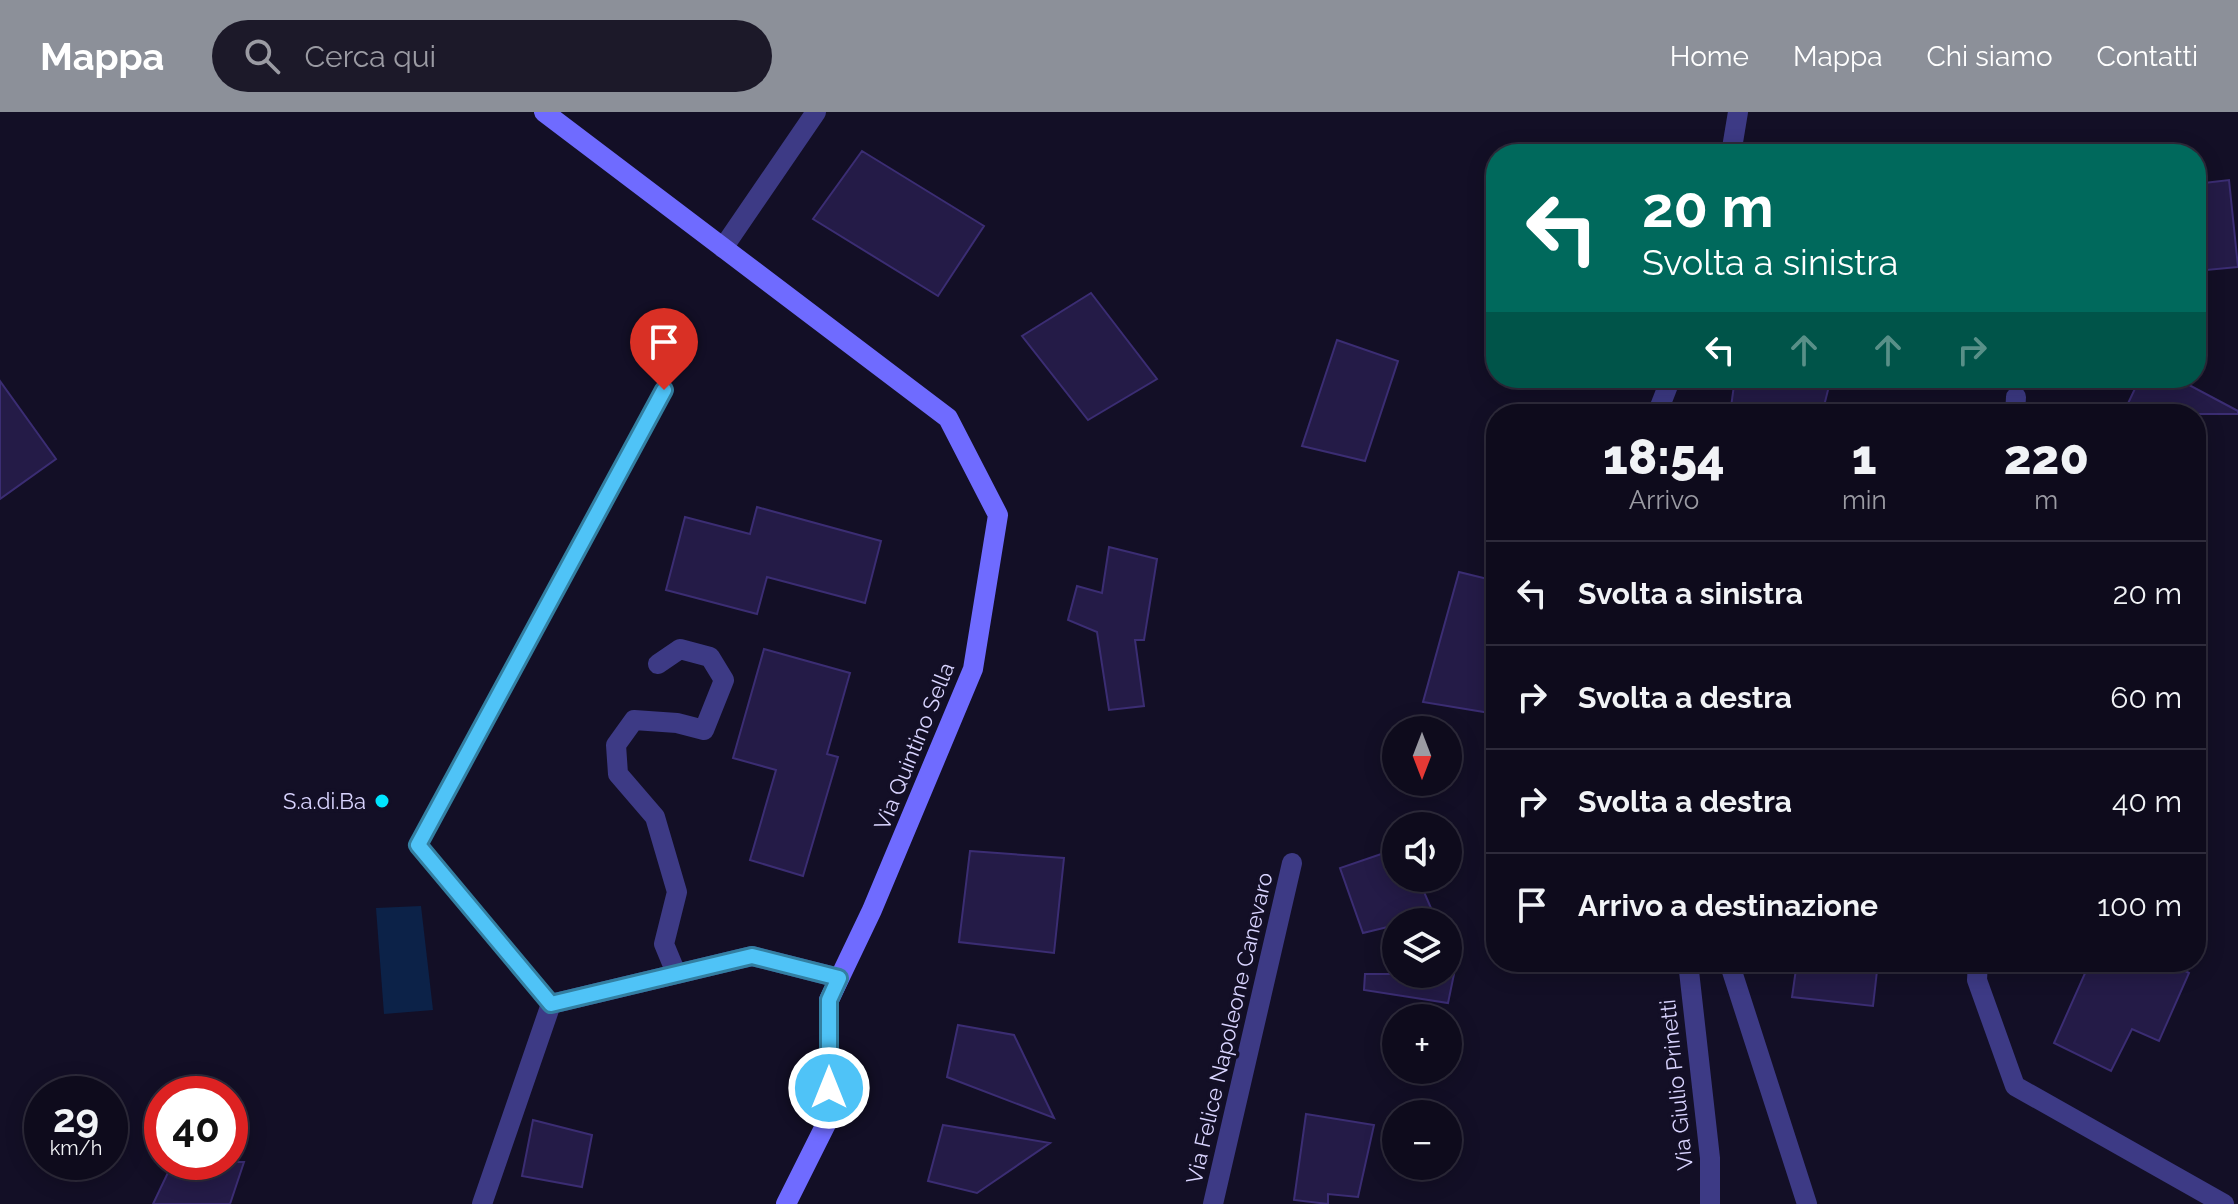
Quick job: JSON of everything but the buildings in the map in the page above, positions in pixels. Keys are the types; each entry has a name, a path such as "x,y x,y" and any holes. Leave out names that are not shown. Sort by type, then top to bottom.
{"street":[{"name":"Via Quintino Sella","path":"544,112 948,418 998,515 973,669 872,910 829,1000 829,1118 786,1204"},
{"path":"723,248 816,112"},
{"path":"1733,144 1738,112"},
{"path":"658,664 680,649 710,657 724,680 704,730 677,723 634,720 616,745 618,774 655,817 677,892 664,944 676,973"},
{"name":"Via Felice Napoleone Canevaro","path":"1213,1204 1292,863"},
{"path":"482,1204 551,1004 752,956 839,978"},
{"name":"Via Giulio Prinetti","path":"1689,972 1710,1158 1710,1204"},
{"path":"1732,972 1807,1204"},
{"path":"1977,972 1977,980 2015,1086 2224,1204"}],"lane":[{"path":"551,1004 418,845 664,390"}],"water":[{"path":"421,906 433,1010 384,1014 376,908"}],"place":[{"name":"S.a.di.Ba","path":"382,801"}],"route":[{"path":"664,390 418,845 551,1004 752,956 839,978 829,1000 829,1088"}]}
